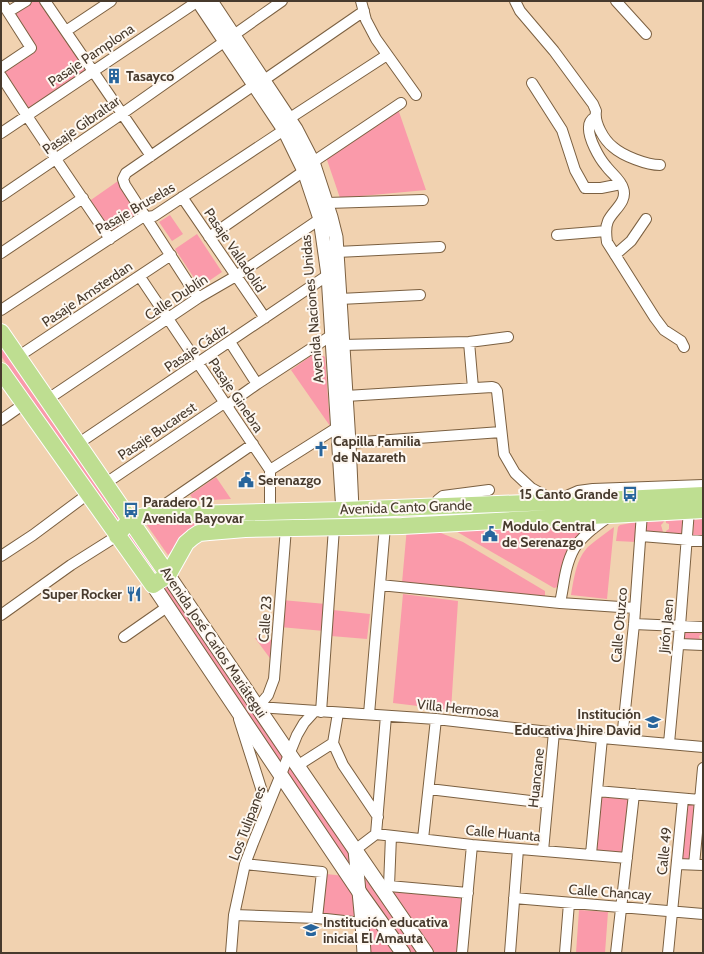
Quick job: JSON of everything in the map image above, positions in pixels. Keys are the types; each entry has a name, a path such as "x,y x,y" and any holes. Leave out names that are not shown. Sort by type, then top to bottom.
{"main road":[{"name":"Avenida José Carlos Mariátegui","path":"1,332 79,443 355,850 385,888 426,953"},
{"name":"Avenida José Carlos Mariátegui","path":"1,371 153,586 360,893 403,953"},
{"name":"Avenida Canto Grande","path":"130,519 150,515 436,506 703,494"},
{"name":"Avenida Canto Grande","path":"153,586 168,575 186,543 200,533 286,528 344,528 696,510"},
{"path":"117,536 130,519"}],"street":[{"path":"1,68 31,48 4,8 26,1"},
{"path":"45,1 152,156"},
{"path":"66,31 111,1"},
{"name":"Avenida Naciones Unidas","path":"198,1 229,38 259,82 290,118 309,167 327,203 336,237 337,252 340,299 338,427 347,509"},
{"name":"Pasaje Pamplona","path":"1,133 198,1"},
{"name":"Avenida Naciones Unidas","path":"211,1 229,38"},
{"name":"Pasaje Gibraltar","path":"1,196 57,159 282,1"},
{"path":"515,1 520,11 554,51 592,104 596,111 595,117 603,135 613,148 642,162 652,165 660,165"},
{"path":"616,1 646,34"},
{"path":"198,298 125,185 123,179 126,173 259,82 362,6 366,20 376,39 416,94"},
{"path":"290,118 387,55"},
{"path":"1,76 26,116 57,159 110,239"},
{"name":"Avenida Naciones Unidas","path":"259,82 284,130 309,167 320,220 339,338 346,396 349,443 347,509 344,528"},
{"path":"532,83 562,130 575,170 585,188 601,188 621,184"},
{"path":"210,237 401,103"},
{"path":"595,117 589,125 591,138 603,162 624,189 624,198 609,220 606,231 607,242 654,318 664,330 681,341 684,346"},
{"name":"Pasaje Bruselas","path":"1,310 142,218 154,216 284,130"},
{"name":"Pasaje Valladolid","path":"182,197 265,318"},
{"path":"1,253 83,198"},
{"path":"327,203 423,200"},
{"path":"615,255 631,241 646,219"},
{"name":"Calle Dublín","path":"48,399 198,298 236,276 320,220"},
{"path":"557,235 606,231"},
{"path":"337,252 440,247"},
{"name":"Pasaje Amsterdan","path":"19,356 171,255"},
{"name":"Pasaje Cádiz","path":"79,443 328,276"},
{"name":"Pasaje Ginebra","path":"140,277 270,470"},
{"path":"340,299 420,295"},
{"path":"339,338 469,342 508,338"},
{"name":"Pasaje Bucarest","path":"106,483 257,384 339,338"},
{"path":"230,342 257,384"},
{"path":"469,342 473,388"},
{"path":"346,396 495,388 504,454 515,474 531,488 555,501 578,492 593,489 703,485"},
{"path":"1,420 24,404"},
{"path":"270,512 270,470 338,427"},
{"path":"349,443 501,432"},
{"path":"150,515 253,444"},
{"path":"436,506 438,500 443,496 489,490"},
{"path":"1,556 33,535 88,494"},
{"name":"Jirón Jaen","path":"669,743 688,540 696,510"},
{"name":"Calle Otuzco","path":"622,740 634,624 642,513"},
{"path":"560,603 565,577 575,548 594,528 612,515"},
{"path":"369,714 385,526"},
{"name":"Calle 23","path":"258,707 268,695 274,679 286,528"},
{"path":"317,712 344,528"},
{"path":"1,615 71,565 117,536"},
{"path":"641,536 703,541"},
{"path":"380,585 560,603 635,608"},
{"path":"124,637 167,607"},
{"path":"634,624 703,627"},
{"path":"679,644 703,645"},
{"name":"Villa Hermosa","path":"258,707 436,720 602,738 703,747"},
{"path":"236,708 267,807"},
{"name":"Los Tulipanes","path":"231,953 234,915 245,864 267,807 281,776 293,760 297,735 304,723 317,712"},
{"path":"338,713 333,743 342,765 378,817"},
{"path":"364,953 360,893 355,850 376,834 386,716"},
{"path":"423,839 436,720"},
{"name":"Huancane","path":"543,851 554,732"},
{"path":"590,854 602,738"},
{"path":"293,760 333,743"},
{"path":"677,864 699,865 701,818 700,800 703,768"},
{"path":"429,789 547,803"},
{"path":"597,791 700,800"},
{"path":"616,953 634,794"},
{"name":"Calle 49","path":"668,953 683,799"},
{"name":"Calle Huanta","path":"376,834 472,845 627,858"},
{"path":"391,836 385,888 468,893"},
{"path":"462,953 472,845"},
{"path":"510,953 518,849"},
{"path":"245,864 322,872 317,918"},
{"name":"Calle Chancay","path":"514,898 671,910 703,914"},
{"path":"565,953 570,903"},
{"path":"234,915 317,918 362,923"}],"shaded area":[{"path":"29,1 43,1 91,69 26,111 1,70 33,48 10,13"},
{"path":"398,109 426,190 340,198 326,157"},
{"path":"118,181 142,217 111,237 88,202"},
{"path":"170,215 183,234 172,241 159,222"},
{"path":"197,234 222,272 200,287 175,249"},
{"path":"1,337 126,515 116,524 1,356"},
{"path":"315,353 319,353 325,357 330,426 291,370"},
{"path":"216,477 231,499 195,501 190,495"},
{"path":"338,514 337,522 196,529 168,555 144,521"},
{"path":"604,518 581,537 558,587 554,588 447,526"},
{"path":"685,519 685,534 666,533 669,529 669,524 666,523 666,521"},
{"path":"703,519 703,536 693,535 694,520"},
{"path":"664,521 661,525 663,532 645,531 645,522"},
{"path":"637,522 636,542 616,541 618,527 620,525"},
{"path":"407,527 441,533 463,542 545,591 545,596 402,583"},
{"path":"614,527 607,599 571,595 576,569 581,556 592,543"},
{"path":"132,534 159,572 156,575 151,574 127,539 129,535"},
{"path":"167,585 285,753 281,764 163,591 164,587"},
{"path":"403,594 458,601 451,710 393,703"},
{"path":"282,600 326,604 324,631 280,627"},
{"path":"333,610 370,614 367,639 331,636"},
{"path":"703,630 702,634 699,636 701,643 685,640 683,638 684,632 686,631"},
{"path":"255,638 273,640 272,661"},
{"path":"290,764 354,854 352,870 286,773"},
{"path":"600,797 629,798 625,854 596,851"},
{"path":"684,804 696,805 690,861 678,860"},
{"path":"363,868 421,953 411,953 364,886"},
{"path":"326,874 345,876 356,893 359,922 322,917"},
{"path":"395,888 465,894 460,953 435,953 393,892"},
{"path":"579,910 608,912 605,953 576,953"},
{"path":"368,915 398,953 370,953"}],"place":[{"name":"Tasayco","path":"114,76"},
{"name":"Capilla Familia de Nazareth","path":"321,449"},
{"name":"Serenazgo","path":"246,480"},
{"name":"15 Canto Grande","path":"630,494"},
{"name":"Paradero 12 Avenida Bayovar","path":"131,510"},
{"name":"Modulo Central de Serenazgo","path":"490,534"},
{"name":"Super Rocker","path":"134,594"},
{"name":"Institución Educativa Jhire David","path":"653,722"},
{"name":"Institución educativa inicial El Amauta","path":"311,930"}]}
